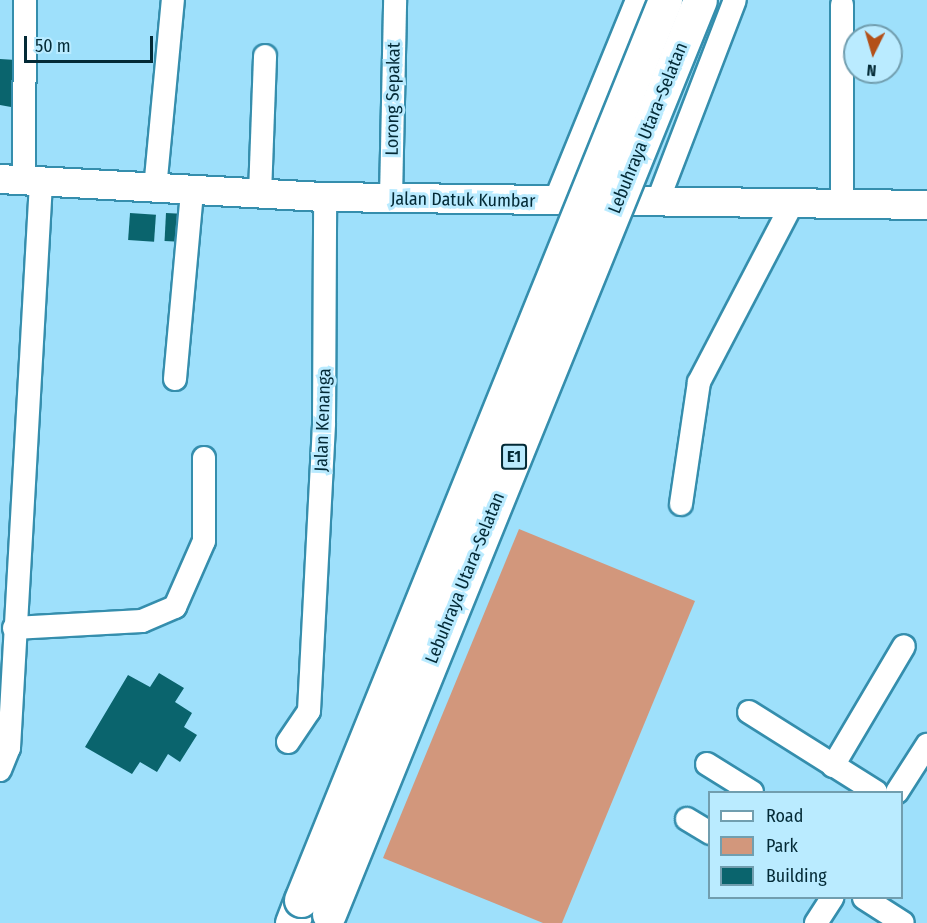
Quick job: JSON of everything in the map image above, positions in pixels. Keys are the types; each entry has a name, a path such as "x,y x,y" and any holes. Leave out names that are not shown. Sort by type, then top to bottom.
{"highway":[{"name":"Lebuhraya Utara–Selatan","path":"312,915 665,0"},
{"name":"Lebuhraya Utara–Selatan","path":"312,915 700,0"}],"main road":[{"name":"Jalan Datuk Kumbar","path":"22,180 192,191 391,198 927,205"}],"street":[{"path":"0,770 9,748 14,628 31,418 22,180 25,0"},
{"path":"155,189 173,0"},
{"name":"Lorong Sepakat","path":"391,198 396,0"},
{"path":"555,201 637,0"},
{"path":"657,203 735,0"},
{"path":"842,5 842,205"},
{"path":"260,194 265,56"},
{"path":"175,379 192,191"},
{"name":"Jalan Kenanga","path":"288,742 309,711 324,423 325,196"},
{"path":"681,504 699,382 792,204"},
{"path":"14,628 142,621 175,607 204,541 204,458"},
{"path":"833,766 904,646"},
{"path":"749,712 874,791"},
{"path":"898,791 927,745"},
{"path":"707,764 750,791"},
{"path":"687,819 708,832"},
{"path":"867,899 903,923"}],"green space":[{"path":"519,529 695,601 562,923 543,923 383,858"}],"building":[{"path":"0,59 16,60 11,107 0,105"},
{"path":"130,213 156,215 154,242 128,240"},
{"path":"166,213 186,214 185,242 165,241"},
{"path":"159,673 184,688 175,702 192,713 184,727 197,735 180,762 168,754 157,772 140,762 132,774 85,747 128,675 150,687"}]}
